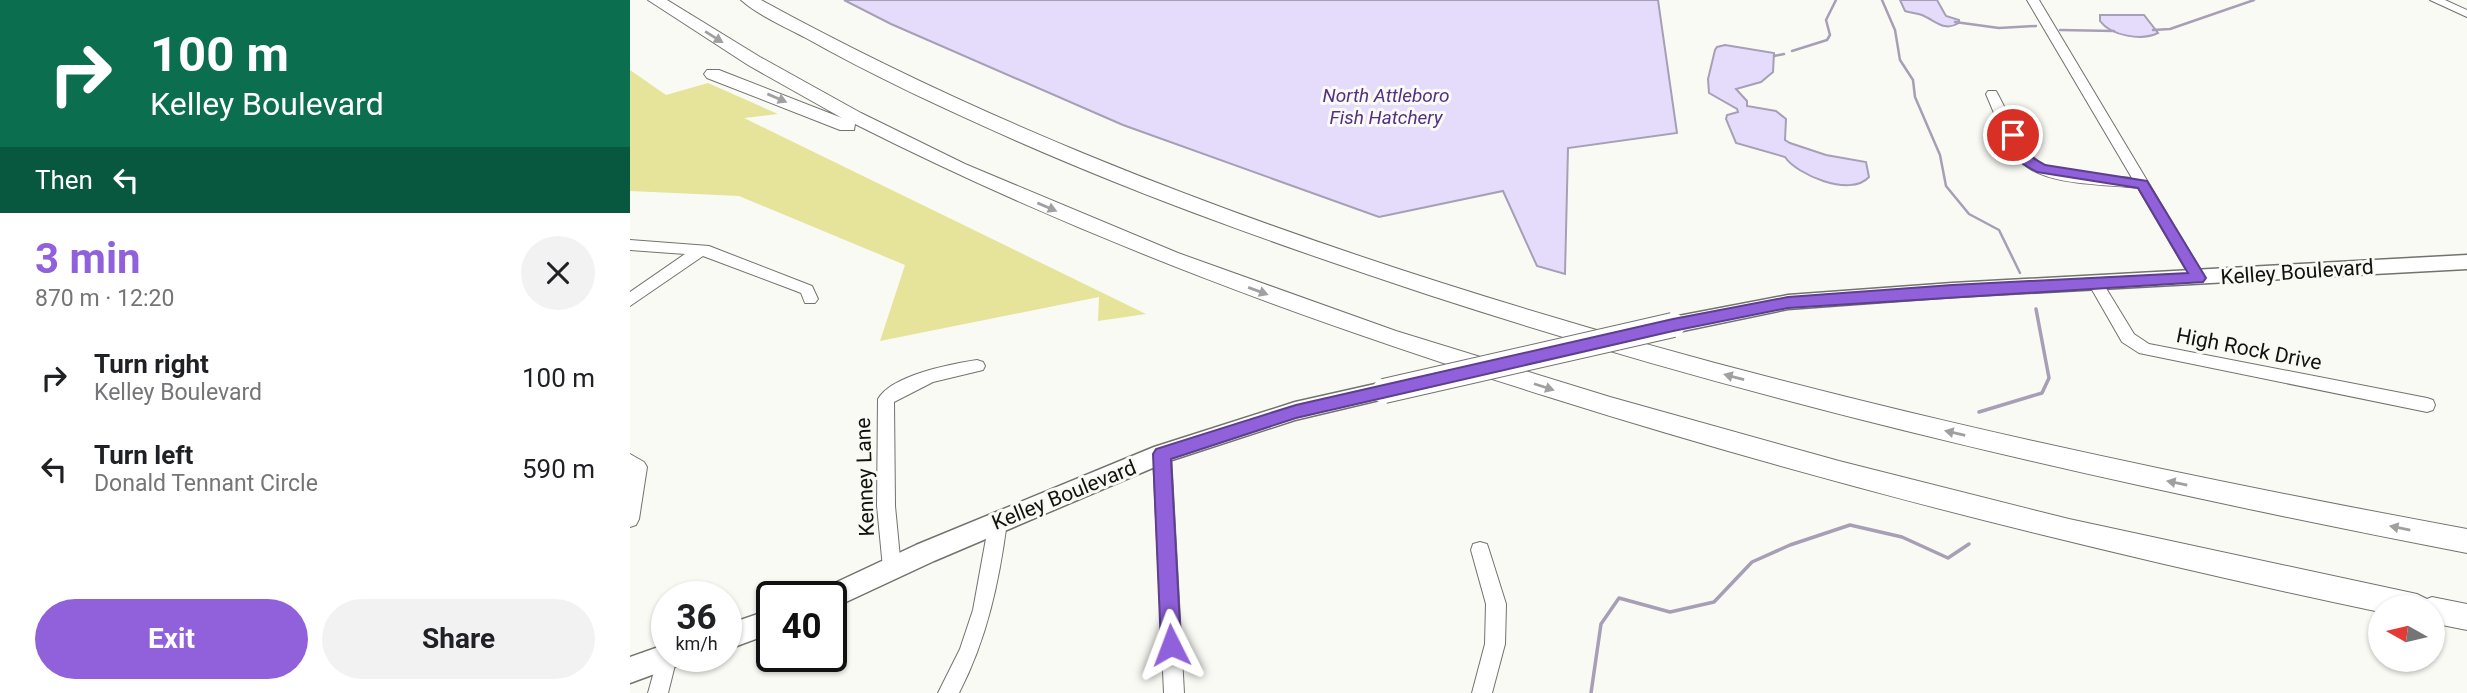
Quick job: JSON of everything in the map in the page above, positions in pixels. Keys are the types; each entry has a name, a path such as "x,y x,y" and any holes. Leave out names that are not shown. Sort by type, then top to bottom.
{"highway":[{"path":"656,0 789,81 998,186"},
{"path":"749,0 869,65 1073,158 1286,239 1516,315 1722,374 1979,439 2250,499 2467,541"},
{"path":"713,74 998,186 1135,244 1292,303 1431,351 1642,418 2034,523 2368,596"},
{"path":"2445,613 2467,617"}],"main road":[{"name":"Kelley Boulevard","path":"847,589 998,522 1162,454 1296,411 1673,325 1788,302 1952,290 2467,262"},
{"path":"630,670 651,663"}],"street":[{"path":"2034,0 2198,278"},
{"path":"2436,0 2467,14"},
{"path":"1992,94 2024,155 2035,166 2056,173 2143,184"},
{"path":"630,245 701,250 729,257 807,290 810,299"},
{"path":"630,300 701,250"},
{"name":"High Rock Drive","path":"2096,284 2128,338 2145,349 2427,405"},
{"name":"Kenney Lane","path":"892,568 886,506 886,399 903,387 931,374 977,366"},
{"path":"1162,454 1174,693"},
{"path":"630,461 638,467 630,519"},
{"path":"948,693 964,667 979,630 989,592 998,522"},
{"path":"1480,550 1496,604 1495,644 1482,693"},
{"path":"659,693 665,672"}],"shaded area":[{"path":"630,70 666,95 708,83 778,114 744,118 1146,314 1098,321 1099,297 880,341 905,265 739,196 630,191"}],"water":[{"name":"North Attleboro Fish Hatchery","path":"844,0 1658,0 1677,133 1568,148 1565,274 1537,266 1503,191 1379,217 1123,125 891,24"},
{"path":"1900,0 1937,0 1946,16 1959,20 1959,23 1940,25 1922,15 1905,11"},
{"path":"2100,15 2144,15 2158,33 2144,37 2127,36 2105,26 2100,21"},
{"path":"1725,45 1774,53 1773,72 1761,82 1736,89 1747,101 1747,106 1776,111 1786,119 1785,140 1790,143 1826,155 1866,162 1869,177 1860,183 1849,185 1824,181 1800,170 1785,157 1736,143 1726,119 1727,115 1738,112 1737,109 1709,93 1708,79 1715,50"}],"waterway":[{"path":"1792,51 1827,40 1830,35 1826,20 1836,0"},
{"path":"1882,0 1895,30 1900,60 1913,80 1915,97 1940,155 1946,186 1969,214 1999,230 2020,273"},
{"path":"2153,30 2170,29 2254,0"},
{"path":"1955,22 1999,28 2036,26"},
{"path":"2060,30 2114,31"},
{"path":"1774,56 1784,54"},
{"path":"1979,412 2042,393 2049,378 2036,309"},
{"path":"1591,693 1601,624 1619,598 1670,612 1714,602 1752,562 1790,545 1850,525 1902,537 1948,558 1969,544"}],"route":[{"path":"1171,645 1162,454 1296,411 1673,325 1788,302 1952,290 2198,278 2143,184 2042,169 2028,161 2013,135"}]}
